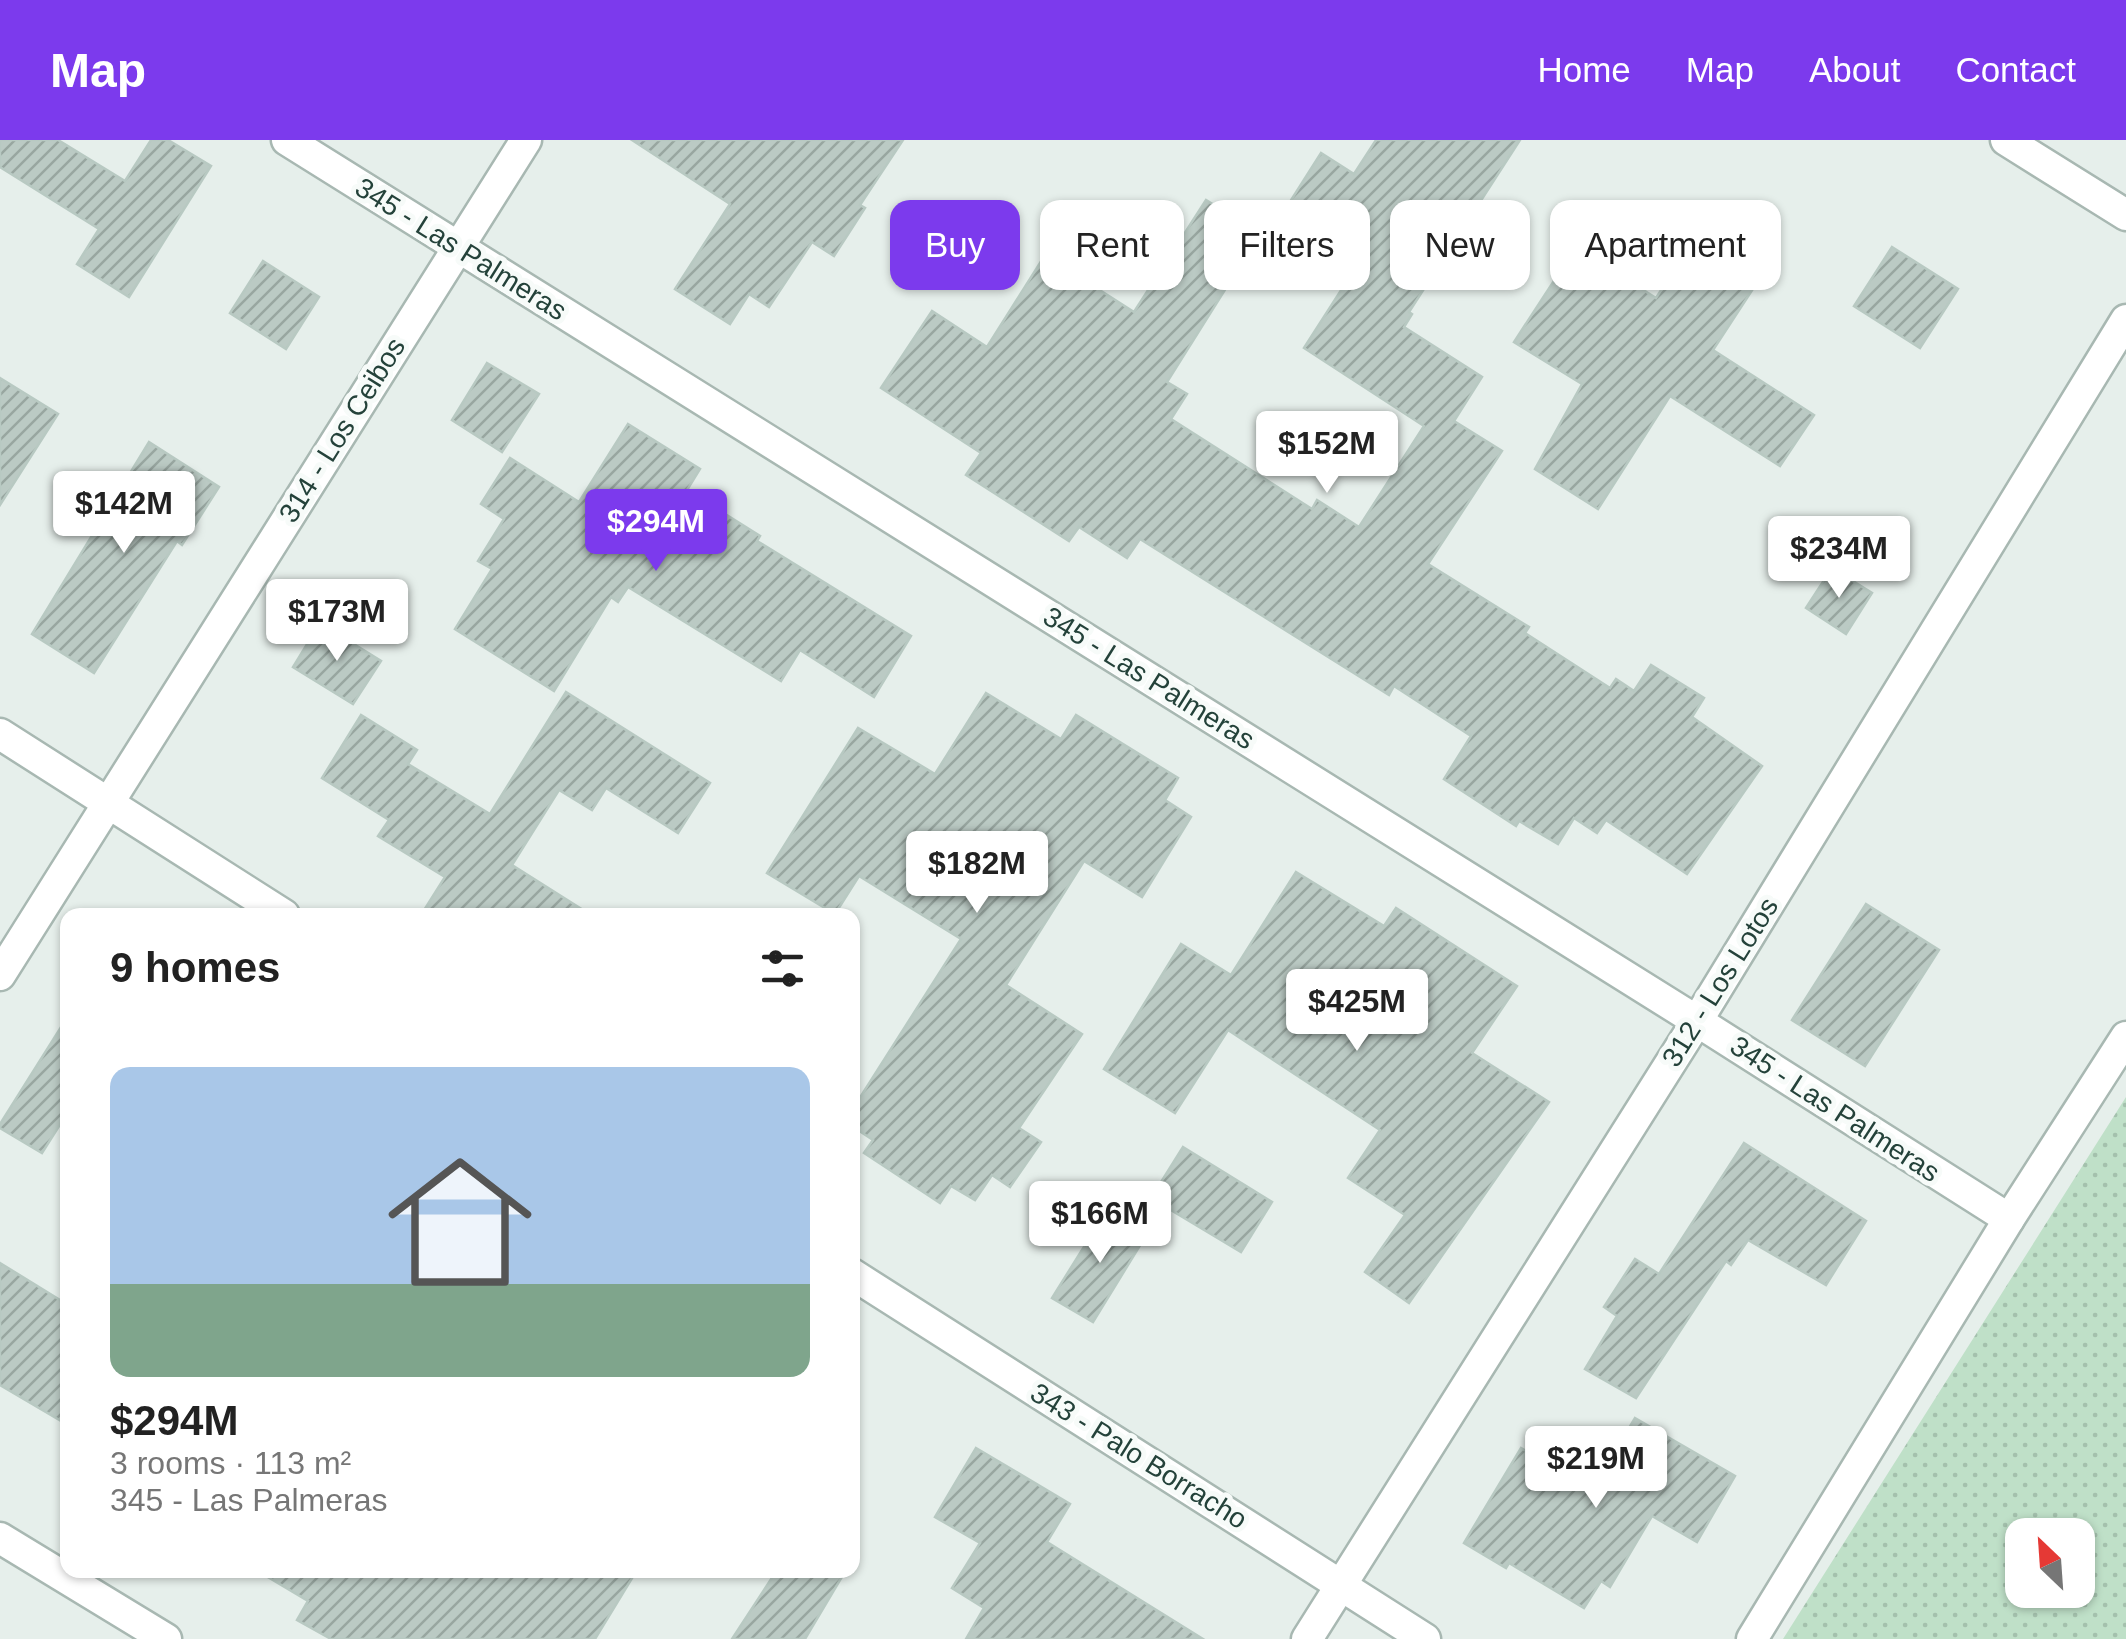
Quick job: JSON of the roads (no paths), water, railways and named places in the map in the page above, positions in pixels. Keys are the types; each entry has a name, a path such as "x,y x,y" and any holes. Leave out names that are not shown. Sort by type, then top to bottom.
{"street":[{"name":"345 - Las Palmeras","path":"287,140 2008,1219"},
{"name":"314 - Los Ceibos","path":"0,975 526,140"},
{"path":"2006,140 2126,215"},
{"name":"312 - Los Lotos","path":"1308,1639 1697,1021 2126,320"},
{"path":"0,734 273,908"},
{"path":"1752,1639 2008,1219 2126,1037"},
{"name":"343 - Palo Borracho","path":"860,1279 1425,1639"},
{"path":"0,1538 60,1575"},
{"path":"66,1578 166,1639"}]}
